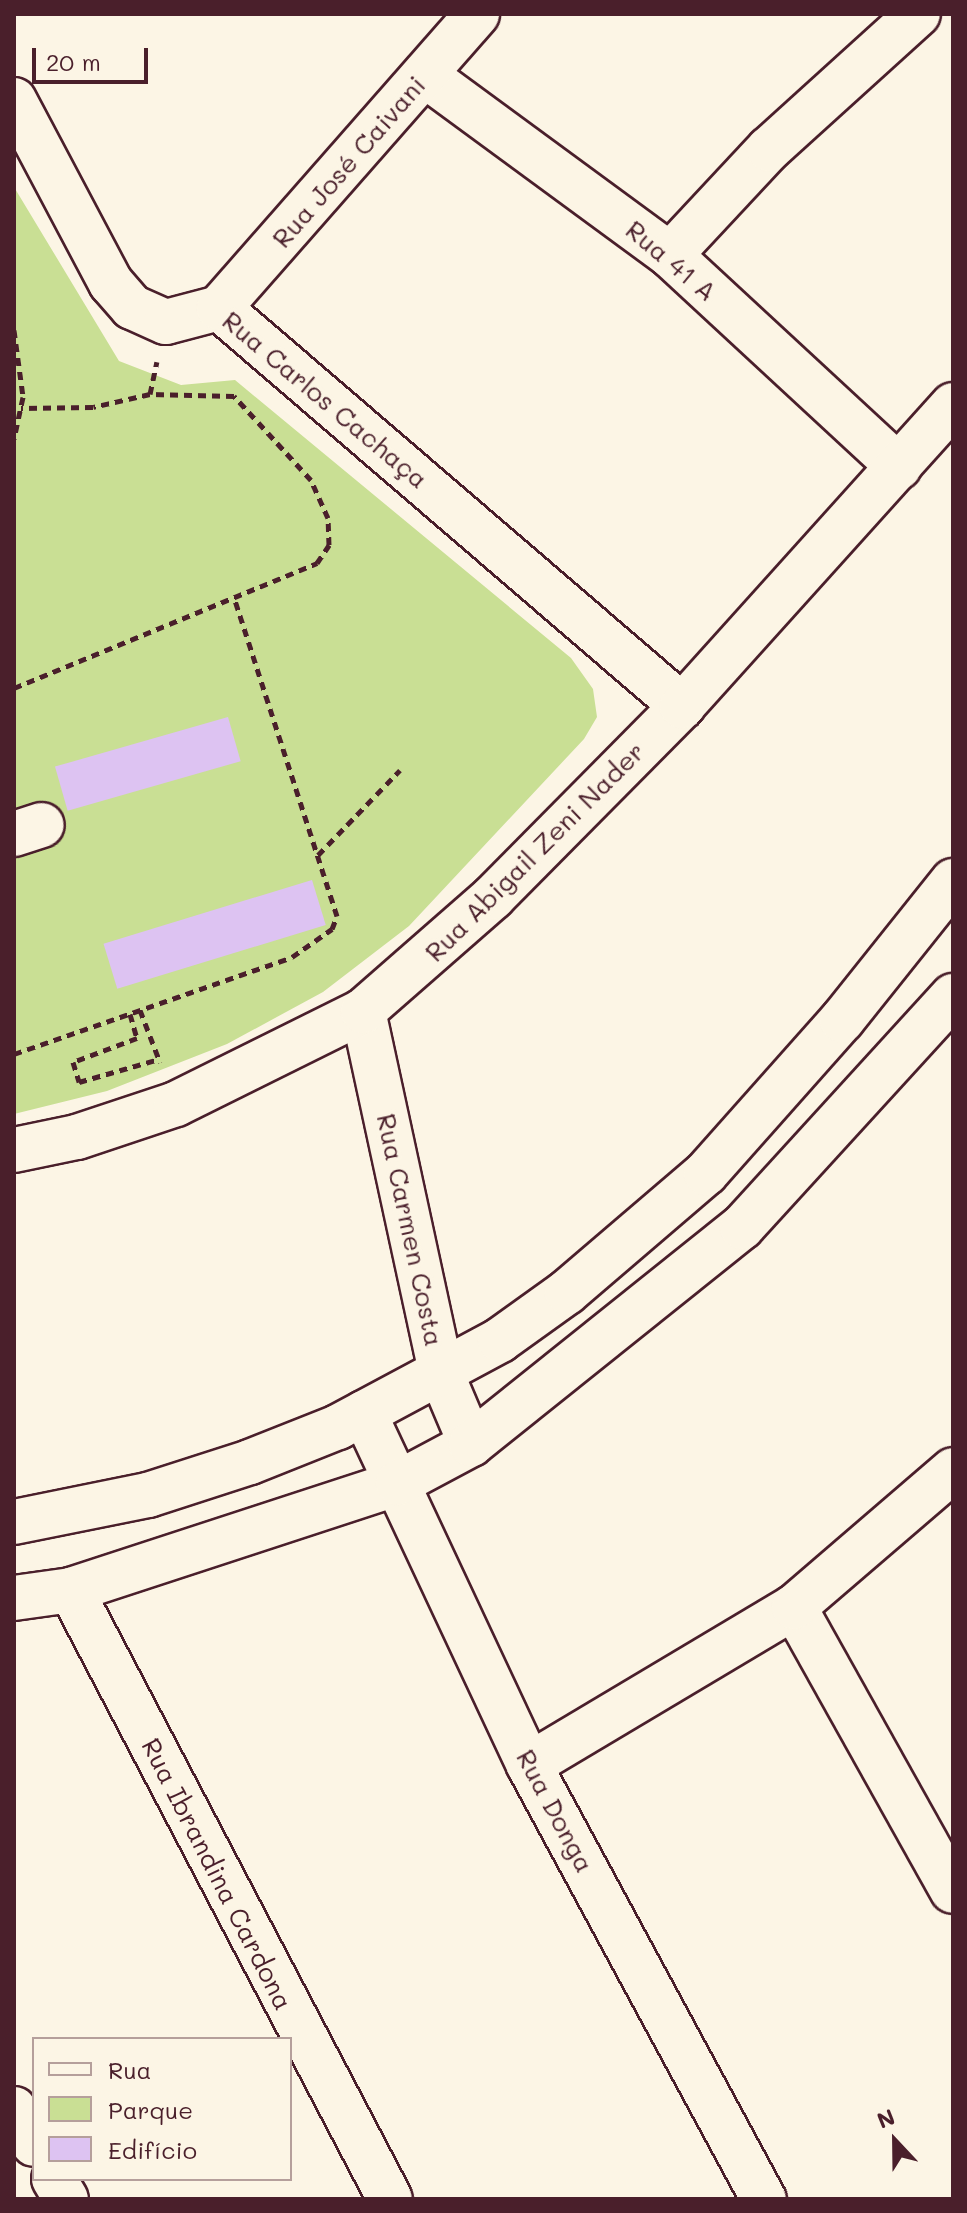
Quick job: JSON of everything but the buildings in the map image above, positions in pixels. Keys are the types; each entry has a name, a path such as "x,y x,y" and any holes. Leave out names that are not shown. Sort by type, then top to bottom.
{"street":[{"name":"Rua José Caivani","path":"219,308 477,14"},
{"path":"670,255 769,149 918,14"},
{"name":"Rua 41 A","path":"425,75 670,255 899,467"},
{"name":"Rua Carlos Cachaça","path":"14,100 111,283 132,307 166,322 219,308 682,706"},
{"name":"Rua Abigail Zeni Nader","path":"14,1150 77,1137 176,1104 363,1011 493,897 682,706 953,405"},
{"path":"14,1522 148,1495 250,1462 364,1413 441,1373 567,1292 706,1173 842,1020 953,881"},
{"path":"14,1598 71,1590 398,1483 471,1444 742,1227 953,996"},
{"name":"Rua Carmen Costa","path":"363,1011 441,1373 471,1444"},
{"name":"Rua Donga","path":"364,1413 529,1765 764,2199"},
{"path":"529,1765 794,1607 953,1470"},
{"name":"Rua Ibrandina Cardona","path":"71,1590 390,2199"},
{"path":"794,1607 953,1891"},
{"path":"14,2109 32,2140"},
{"path":"55,2181 66,2199"}],"path":[{"path":"14,330 21,408 14,439"},
{"path":"14,688 317,563 329,545 328,518 311,480 263,421 234,396 150,394 93,407 21,408"},
{"path":"14,1054 292,957 332,929 337,916 234,598"},
{"path":"318,855 400,770"},
{"path":"140,1010 176,1104"},
{"path":"130,1014 137,1038 73,1062 79,1082 159,1059"}],"green space":[{"path":"14,187 119,361 181,385 235,380 571,658 593,689 597,717 584,739 409,926 323,992 227,1044 107,1091 14,1114"}]}
